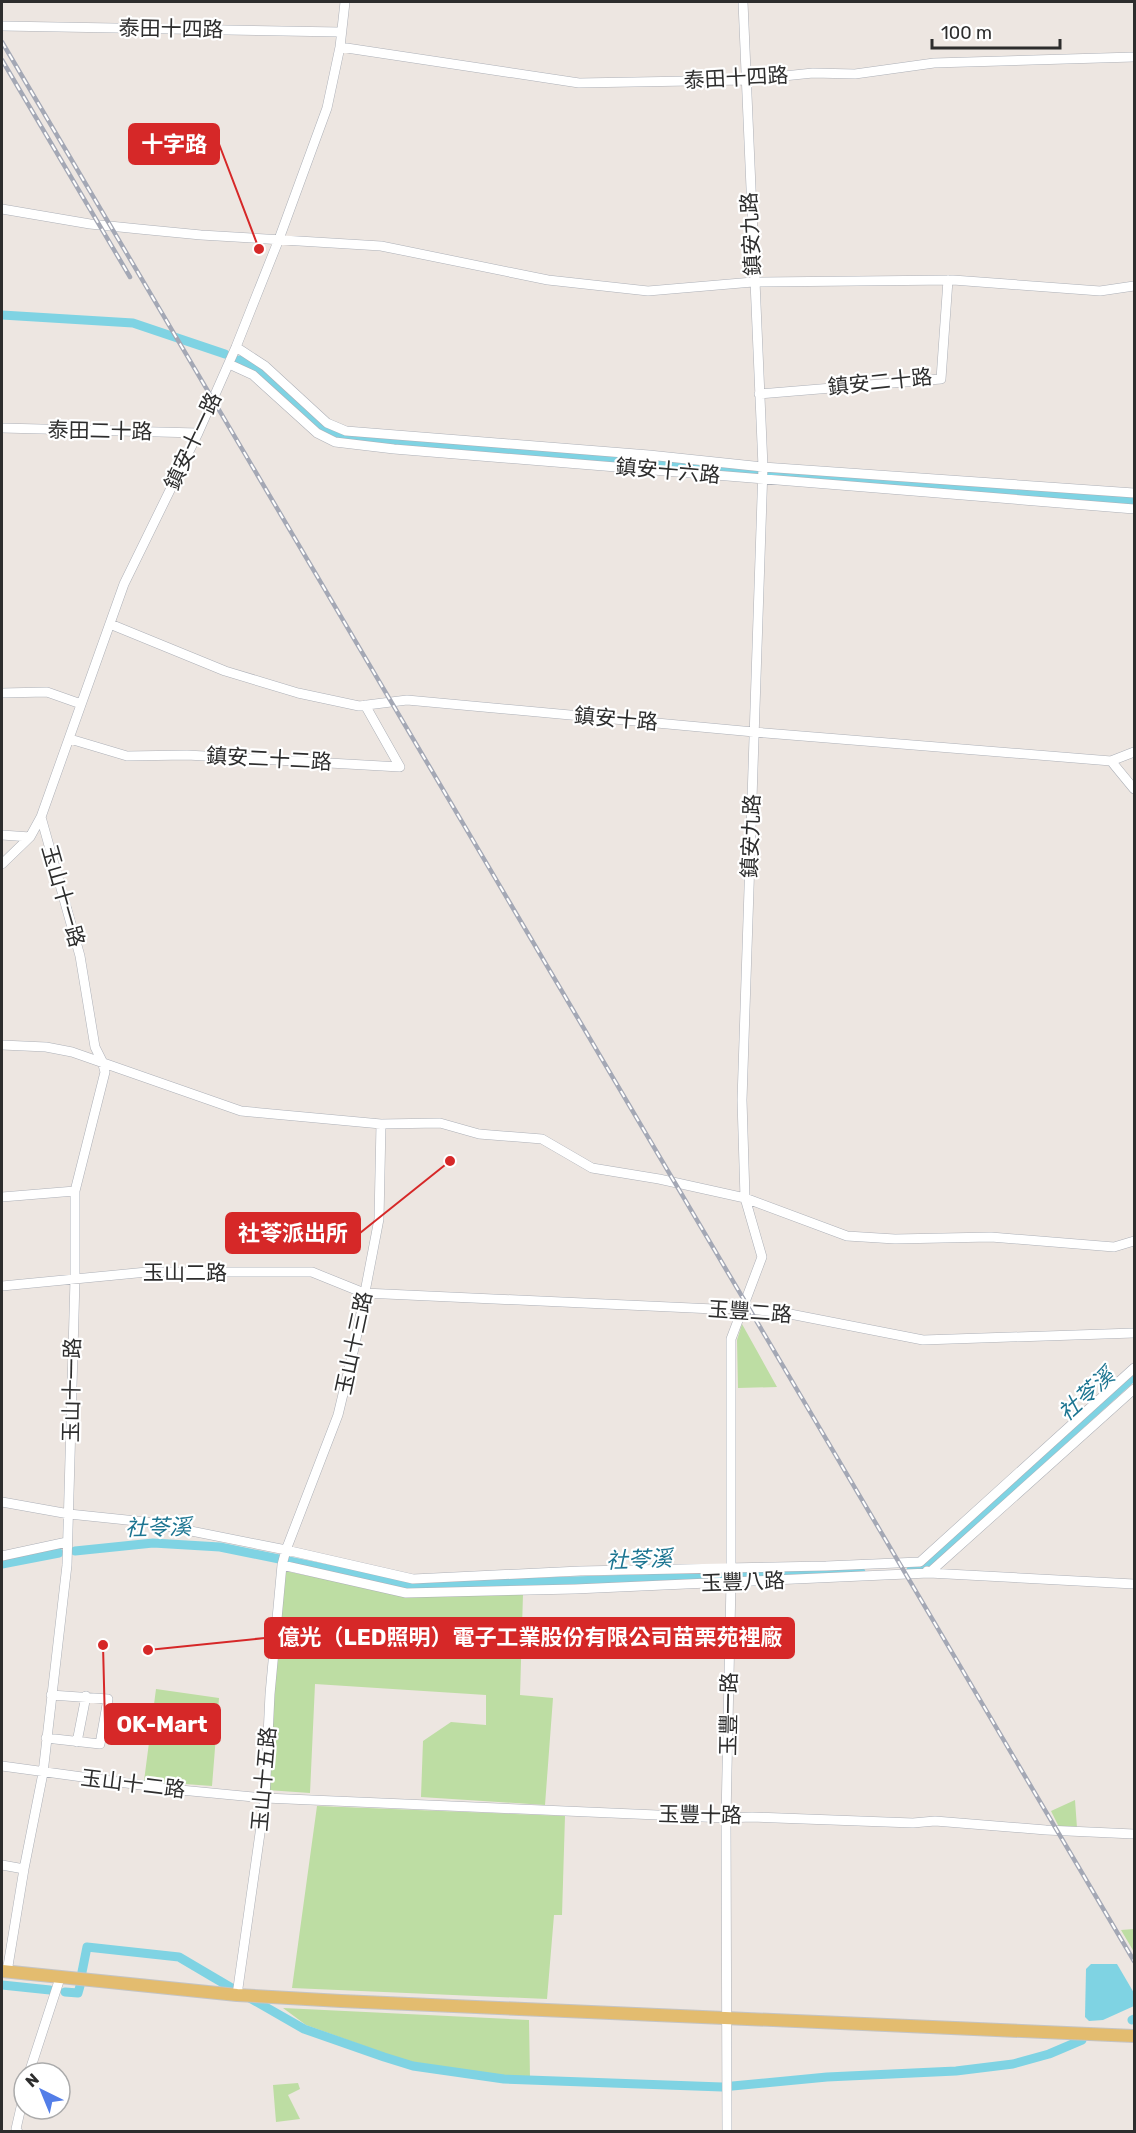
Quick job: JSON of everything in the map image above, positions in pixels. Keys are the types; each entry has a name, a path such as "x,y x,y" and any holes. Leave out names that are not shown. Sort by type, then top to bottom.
{"main road":[{"path":"4,1971 237,1995 341,2001 1134,2036"}],"street":[{"name":"鎮安十一路","path":"2,864 30,837 41,817 124,584 229,364 279,239 327,108 340,47 345,2"},
{"name":"鎮安九路","path":"742,2 762,473 742,1100 745,1198"},
{"name":"泰田十四路","path":"2,26 340,32"},
{"name":"泰田十四路","path":"340,47 579,83 745,80 813,73 855,74 934,63 1134,57"},
{"path":"2,209 90,224 201,235 381,246 548,280 648,291 753,282 948,280 1100,291 1134,286"},
{"name":"鎮安二十路","path":"759,394 940,379 948,280"},
{"path":"236,347 265,366 327,423 346,431 588,452 649,455 762,473 1134,494"},
{"name":"鎮安十六路","path":"229,364 253,375 317,434 335,442 393,449 762,473 1134,509"},
{"name":"泰田二十路","path":"2,428 198,433"},
{"name":"鎮安十路","path":"110,624 225,671 298,693 359,706 407,700 754,732 1111,761 1134,752"},
{"path":"2,693 47,692 81,704"},
{"name":"鎮安二十二路","path":"70,739 128,756 187,755 400,767 365,705"},
{"path":"1111,761 1134,789"},
{"name":"玉山十一路","path":"4,1971 43,1773 67,1565 75,1279 75,1191 105,1072 95,1047 80,956 41,817"},
{"path":"2,835 30,837"},
{"path":"2,1045 46,1047 72,1052 241,1111 381,1124 440,1123 480,1134 542,1139 592,1168 659,1179 745,1198 847,1236 895,1239 991,1237 1114,1247 1134,1241"},
{"name":"玉山十三路","path":"284,1557 338,1415 355,1344 379,1220 381,1124"},
{"path":"2,1197 75,1191"},
{"name":"玉豐一路","path":"727,2132 726,1818 731,1575 731,1339 762,1257 745,1198"},
{"name":"玉山二路","path":"2,1286 147,1272 312,1272 364,1293"},
{"name":"玉豐二路","path":"364,1293 714,1309 744,1308 790,1314 923,1340 1134,1333"},
{"path":"924,1568 1134,1368"},
{"path":"2,1502 69,1514 146,1522 284,1557 413,1580 580,1571 731,1575 924,1568 1134,1389"},
{"path":"2,1556 67,1542"},
{"name":"玉豐八路","path":"284,1557 406,1593 575,1589 731,1575 924,1568 1134,1584"},
{"name":"玉山十五路","path":"237,1995 265,1798 270,1694 284,1557"},
{"path":"46,1738 100,1744 108,1699 51,1695"},
{"path":"77,1742 86,1696"},
{"name":"玉山十二路","path":"2,1766 176,1790 265,1798"},
{"name":"玉豐十路","path":"265,1798 726,1818 914,1823 935,1821 1134,1834"},
{"path":"2,1865 24,1869"},
{"path":"33,2061 60,1978"}],"green space":[{"path":"742,1324 777,1387 738,1388 737,1340"},
{"path":"285,1571 406,1596 523,1594 520,1695 553,1698 545,1805 421,1797 423,1741 451,1722 486,1725 486,1695 315,1684 310,1793 267,1790 272,1693"},
{"path":"156,1689 219,1698 212,1786 144,1781"},
{"path":"1075,1800 1077,1828 1060,1829 1051,1811"},
{"path":"317,1806 565,1816 562,1915 554,1915 547,1999 292,1988"},
{"path":"1134,1929 1134,1952 1121,1930"},
{"path":"283,2008 529,2020 530,2077 406,2061 306,2025"},
{"path":"298,2083 300,2089 288,2095 300,2119 276,2122 273,2085"}],"water":[{"path":"1091,1964 1117,1964 1134,1993 1134,2006 1103,2020 1089,2021 1085,2017 1086,1969"}],"waterway":[{"path":"2,315 133,323 225,354"},
{"path":"239,360 260,370 319,426 342,438 640,462"},
{"path":"654,463 1134,502"},
{"name":"社苓溪","path":"911,1570 920,1570 1134,1376"},
{"name":"社苓溪","path":"75,1551 153,1543 220,1547 411,1586 861,1572"},
{"name":"社苓溪","path":"2,1564 59,1553"},
{"path":"82,1972 87,1947 179,1957 235,1990"},
{"path":"2,1985 50,1990"},
{"path":"65,1992 78,1993 80,1986"},
{"path":"248,1997 304,2029 384,2057 413,2066 504,2079 722,2087 827,2077 956,2071 1013,2064 1049,2054 1082,2040"}],"railway":[{"path":"2,42 1134,1961"},
{"path":"2,60 130,277"}],"place":[{"name":"十字路","path":"259,249"},
{"name":"社苓派出所","path":"450,1161"},
{"name":"OK-Mart","path":"103,1645"},
{"name":"億光（LED照明）電子工業股份有限公司苗栗苑裡廠","path":"148,1650"}]}
